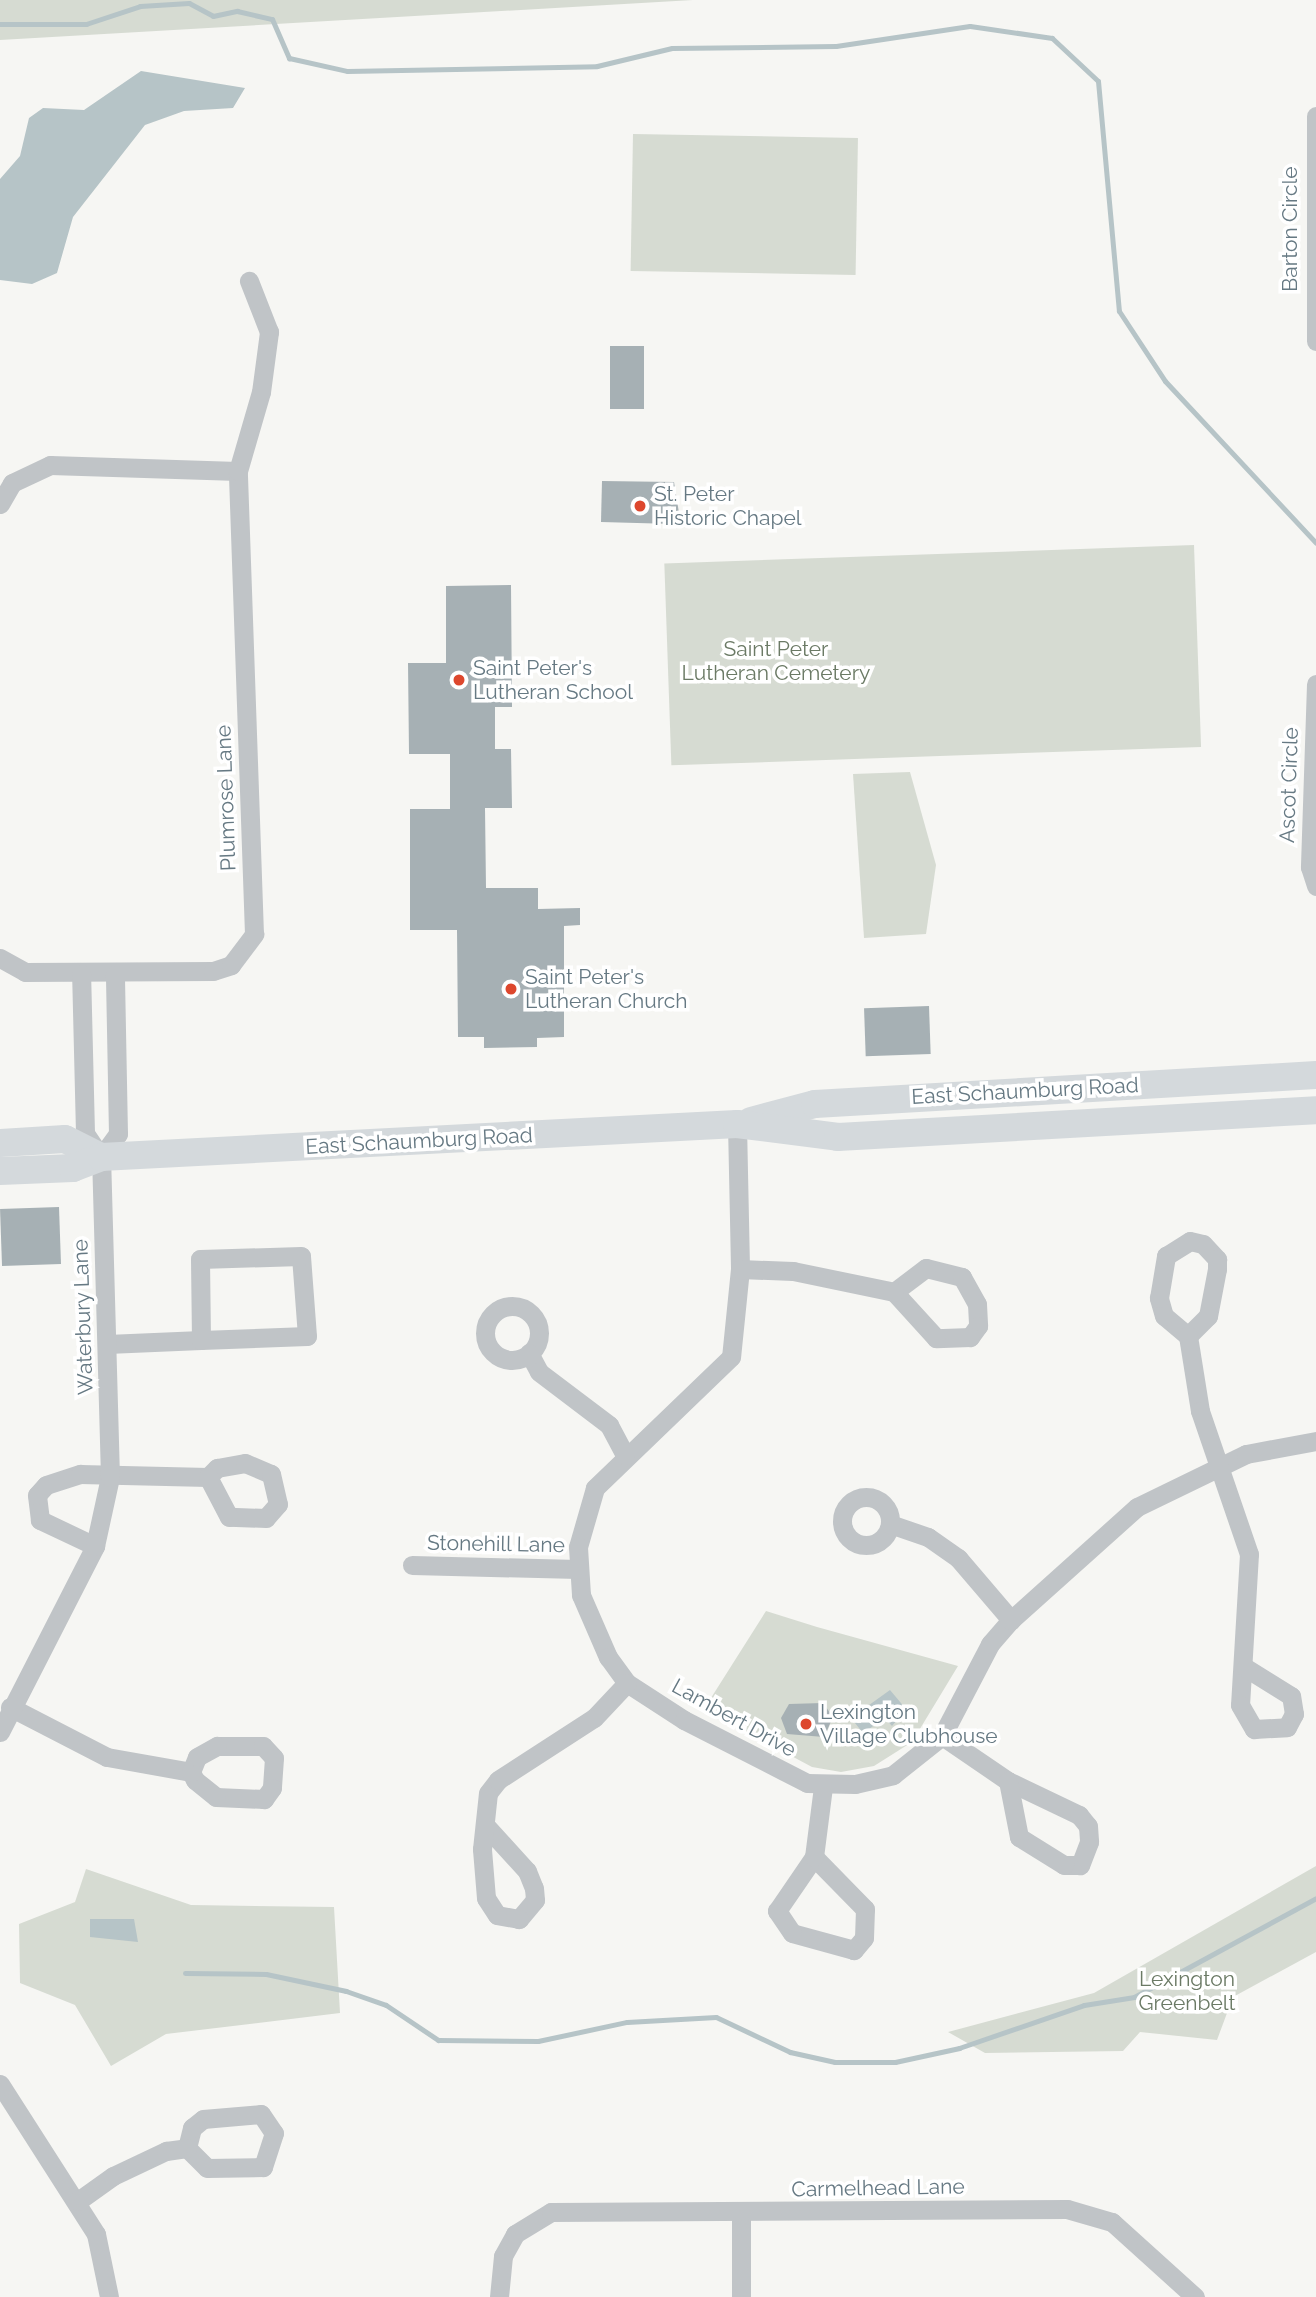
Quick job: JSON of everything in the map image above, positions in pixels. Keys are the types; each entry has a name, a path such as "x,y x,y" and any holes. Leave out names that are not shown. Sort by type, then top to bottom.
{"main road":[{"name":"East Schaumburg Road","path":"737,1124 815,1104 1316,1074"},
{"name":"East Schaumburg Road","path":"0,1171 73,1168 101,1157 737,1124 838,1137 1316,1110"},
{"name":"East Schaumburg Road","path":"0,1143 65,1139 101,1157"}],"street":[{"name":"Barton Circle","path":"1316,117 1316,341"},
{"name":"Plumrose Lane","path":"0,958 25,972 115,975 214,971 230,965 254,934 238,471 261,392 269,332 249,281"},
{"path":"0,504 12,483 50,466 238,471"},
{"name":"Ascot Circle","path":"1316,684 1310,867 1316,886"},
{"name":"Waterbury Lane","path":"0,1732 10,1707 95,1546 110,1476 101,1157 85,1133 81,974"},
{"path":"101,1157 118,1134 115,975"},
{"name":"Lambert Drive","path":"737,1124 740,1269 731,1357 625,1455 583,1512 578,1569 593,1627 627,1683 760,1760 823,1787"},
{"path":"107,1344 307,1336 301,1256 200,1259 201,1340"},
{"path":"740,1269 793,1271 894,1292 936,1338 970,1337 978,1326 977,1304 962,1277 944,1268 926,1268 894,1292"},
{"path":"1188,1336 1200,1411 1249,1554 1246,1668"},
{"path":"529,1353 539,1372 609,1425 625,1455"},
{"path":"814,1857 864,1909 864,1938 854,1950 792,1933 779,1919 780,1902 814,1857 823,1787 893,1775 942,1735 990,1644 1011,1620 1137,1507 1219,1465 1316,1441"},
{"path":"95,1546 40,1520 37,1495 59,1478 208,1478"},
{"path":"890,1524 928,1537 958,1558 1011,1620"},
{"name":"Stonehill Lane","path":"412,1565 578,1569"},
{"path":"485,1825 488,1793 498,1780 594,1718 627,1683"},
{"path":"10,1707 107,1757 191,1772"},
{"path":"942,1735 1008,1781 1088,1826 1080,1865 1064,1865 1019,1837 1008,1781"},
{"path":"0,2084 78,2201 107,2267 109,2297"},
{"path":"78,2201 113,2176 166,2151 187,2148"},
{"name":"Carmelhead Lane","path":"499,2297 503,2256 533,2218 551,2212 741,2213 1067,2209 1112,2222 1195,2297"},
{"path":"741,2213 741,2297"}],"green space":[{"path":"0,0 693,0 0,40"},
{"path":"633,134 858,138 856,275 631,271"},
{"name":"Saint Peter Lutheran Cemetery","path":"1194,545 1201,747 671,765 664,563"},
{"path":"910,772 936,865 926,934 864,938 853,774"},
{"path":"766,1611 958,1666 912,1742 874,1766 841,1772 812,1767 704,1709"},
{"name":"Lexington Greenbelt","path":"1316,1866 1316,1952 1233,1997 1217,2040 1140,2032 1123,2051 985,2053 948,2032 1094,1993"},
{"path":"86,1869 191,1905 334,1907 340,2013 166,2034 111,2066 75,2005 20,1983 19,1924 75,1902"}],"shaded area":[{"path":"141,71 245,88 233,108 184,111 145,125 73,217 57,273 32,284 0,280 0,179 20,156 29,118 43,108 84,110"},
{"path":"890,1690 906,1709 892,1726 885,1718 863,1733 851,1718"},
{"path":"90,1919 134,1919 138,1942 90,1937"}],"building":[{"path":"610,346 644,346 644,409 610,409"},
{"name":"St. Peter Historic Chapel","path":"602,481 674,482 679,513 673,524 601,522"},
{"path":"511,585 512,707 495,707 495,749 511,749 512,808 485,808 486,888 538,888 538,909 580,908 580,925 564,926 564,1037 537,1038 537,1047 484,1048 484,1037 458,1037 457,930 410,930 410,809 450,809 450,754 409,754 408,663 446,663 446,586"},
{"path":"929,1006 931,1054 866,1056 864,1008"},
{"path":"59,1207 61,1264 2,1266 0,1209"},
{"name":"Lexington Village Clubhouse","path":"823,1703 833,1717 824,1737 787,1734 781,1718 789,1704"}],"waterway":[{"path":"0,24 86,24 140,6 189,3 213,16 237,11 272,19 289,58 347,71 597,66 672,48 836,46 970,26 1052,38 1098,81 1119,311 1165,381 1316,543"},
{"path":"185,1973 266,1974 346,1991 386,2005 438,2040 538,2041 627,2022 716,2017 790,2052 835,2062 895,2062 959,2048 1084,2005 1134,1997 1316,1898"}],"place":[{"name":"St. Peter Historic Chapel","path":"640,506"},
{"name":"Saint Peter's Lutheran School","path":"459,680"},
{"name":"Saint Peter's Lutheran Church","path":"511,989"},
{"name":"Lexington Village Clubhouse","path":"806,1724"}]}
